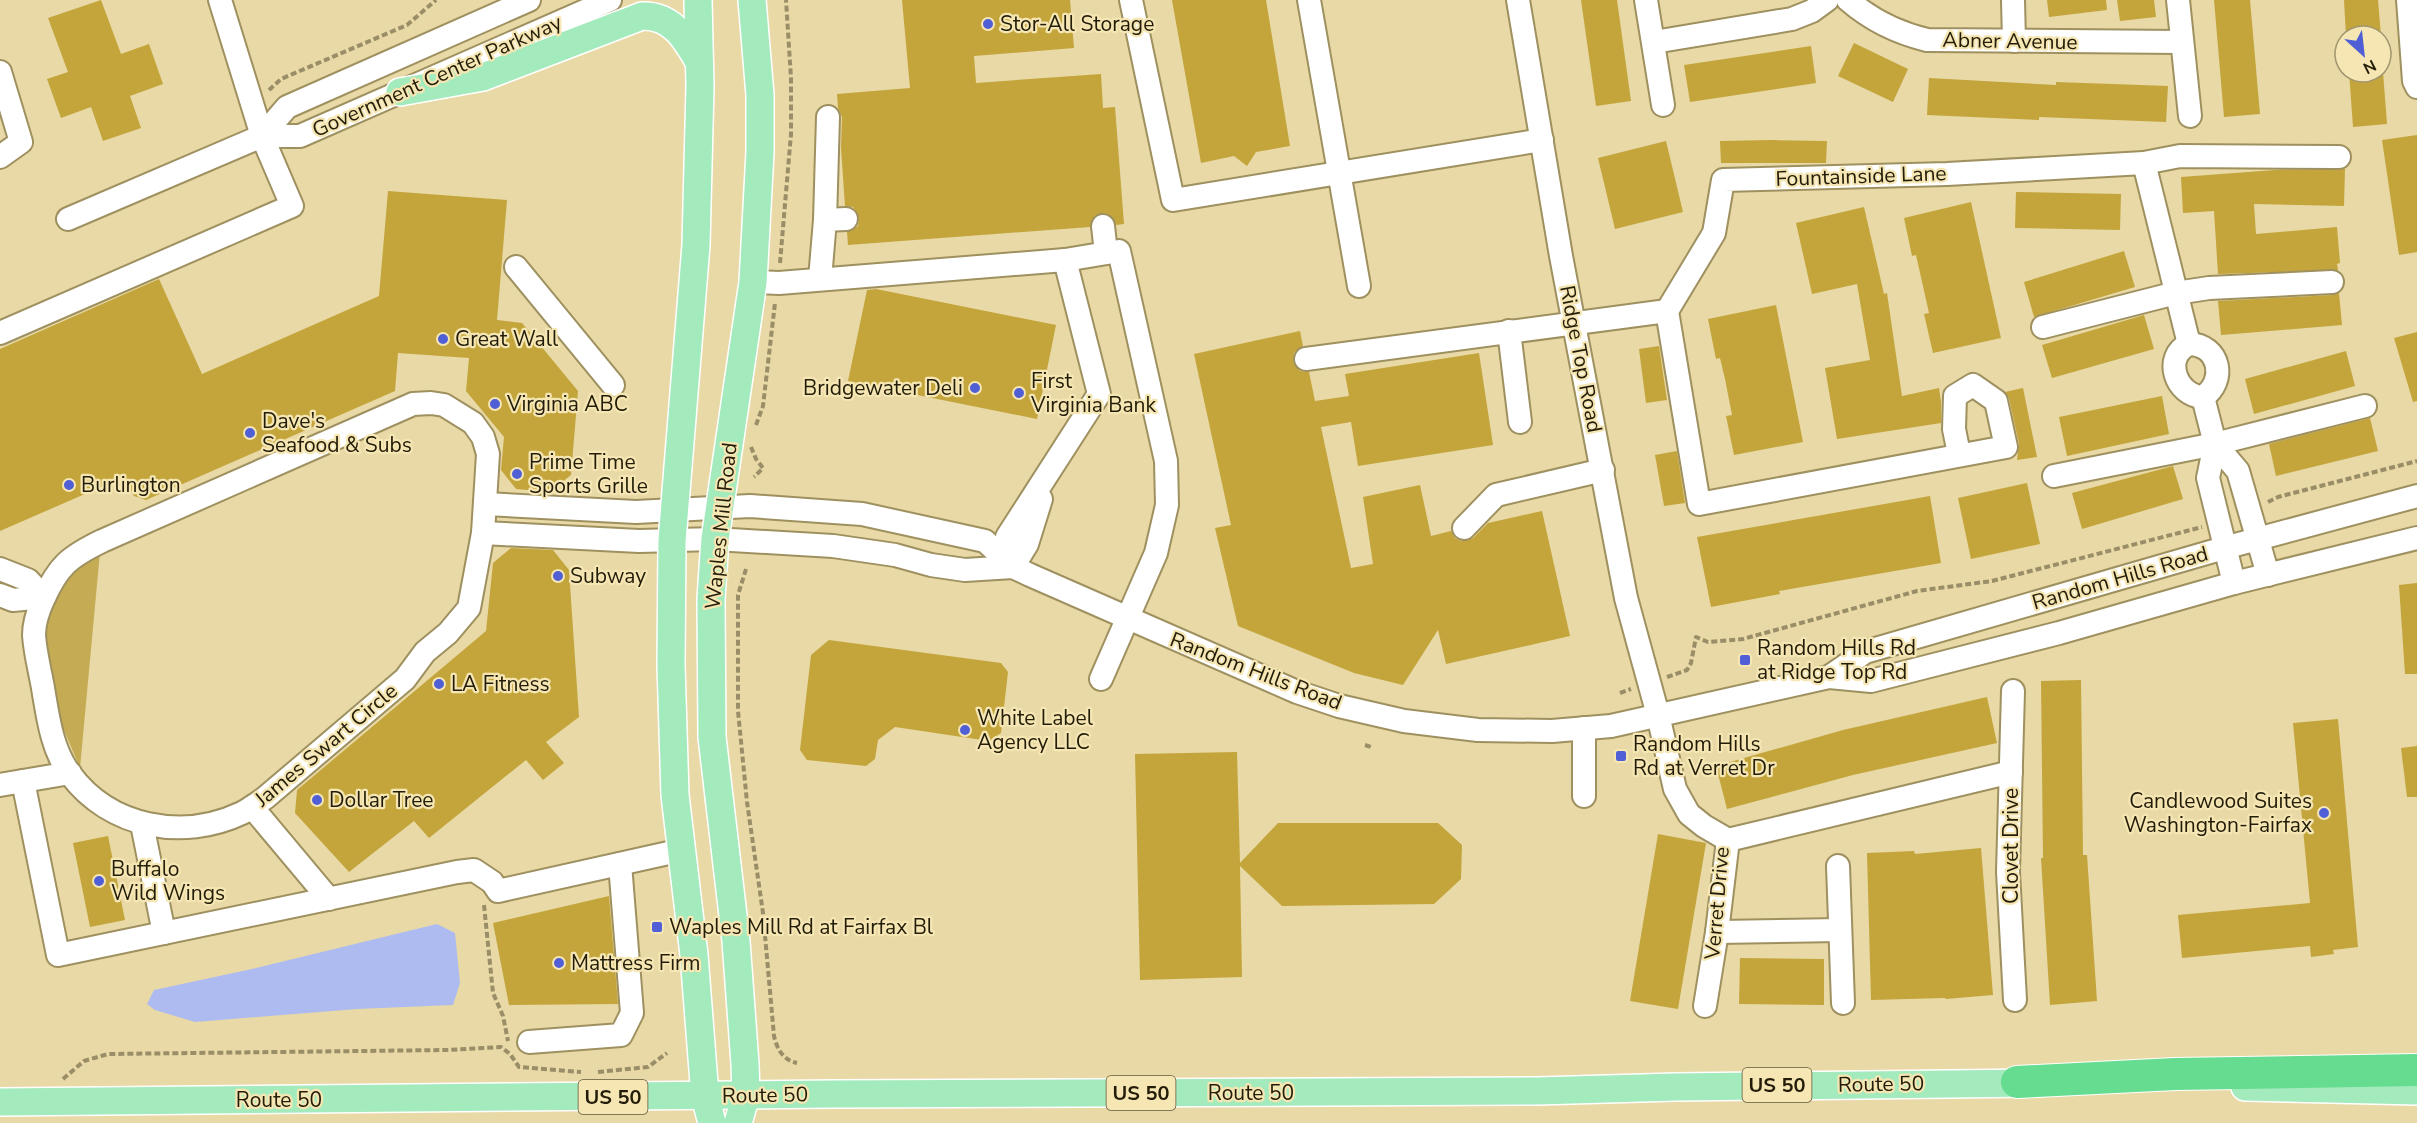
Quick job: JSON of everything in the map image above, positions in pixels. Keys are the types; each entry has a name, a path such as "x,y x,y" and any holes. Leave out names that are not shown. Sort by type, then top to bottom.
{"highway":[{"path":"2017,1082 2175,1074 2417,1070"}],"main road":[{"name":"Waples Mill Road","path":"698,0 696,245 672,541 672,740 694,955 705,1096 712,1123"},
{"name":"Waples Mill Road","path":"738,1123 746,1095 746,1064 736,941 712,737 711,599 715,539 753,282 760,152 760,95 752,0"},
{"path":"400,92 483,77 642,16 652,16 676,29 689,43 699,62"},
{"name":"Route 50","path":"0,1102 1537,1091 2017,1082 2417,1091"}],"street":[{"path":"0,333 292,206 262,136 220,0"},
{"name":"Government Center Parkway","path":"262,136 287,107 529,0"},
{"name":"Government Center Parkway","path":"68,219 262,136 300,136 610,0"},
{"path":"1131,0 1173,200 1542,140"},
{"path":"1309,0 1359,286"},
{"name":"Ridge Top Road","path":"1518,0 1574,322 1626,598 1658,715"},
{"path":"1646,0 1663,105"},
{"path":"1654,42 1792,19 1812,11 1827,0"},
{"name":"Abner Avenue","path":"1848,0 1872,18 1912,36 1936,41 2182,42"},
{"path":"2013,0 2014,41"},
{"path":"2178,0 2190,116"},
{"path":"2408,0 2414,81 2417,87"},
{"path":"0,72 21,142 0,157"},
{"path":"820,279 835,219 828,117"},
{"name":"Fountainside Lane","path":"1667,311 1714,233 1723,180 1947,174 2144,163 2180,156 2339,157"},
{"path":"2144,163 2189,344"},
{"path":"1103,226 1106,253"},
{"path":"753,282 779,283 1065,260 1119,251 1166,461 1167,505 1156,553 1129,620 1101,679"},
{"path":"1013,567 1027,544 1047,475 1099,394 1065,260"},
{"path":"516,267 612,385"},
{"path":"2043,327 2176,293 2209,288 2332,282"},
{"path":"1306,359 1667,311 1700,504 1959,454"},
{"path":"1509,331 1520,422"},
{"path":"2189,344 2206,349 2218,366 2216,384 2203,397 2196,397 2185,391 2175,376 2176,356 2184,346 2189,344"},
{"path":"2203,397 2215,444 2208,478 2234,583"},
{"name":"James Swart Circle","path":"413,404 444,405 473,423 483,437 488,454 486,504 469,608 460,620 425,652 405,679 243,813 219,822 194,826 171,828 142,824 126,819 110,810 69,774 50,731 34,634 37,614 51,581 60,568 76,554 413,404"},
{"path":"2054,476 2215,444 2365,406"},
{"path":"2215,444 2238,471 2268,575"},
{"path":"1464,528 1496,495 1603,470"},
{"name":"Random Hills Road","path":"1829,677 1865,652 2224,548 2417,496"},
{"name":"Random Hills Road","path":"486,504 636,512 675,508 750,506 862,514 919,525 985,541 1013,567 1250,673 1339,706 1404,721 1478,730 1552,731 1611,726 1829,677 1871,681 2059,633 2234,583 2417,538"},
{"name":"Random Hills Road","path":"483,533 672,541 715,539 833,546 895,555 931,565 964,570 1013,567"},
{"path":"0,569 28,580 44,597"},
{"path":"0,595 13,600 44,597"},
{"name":"Clovet Drive","path":"2013,691 2008,872 2015,1000"},
{"name":"Verret Drive","path":"1658,715 1675,789 1689,814 1728,840 1705,1006"},
{"path":"1584,728 1584,796"},
{"path":"1728,840 2011,772"},
{"path":"0,785 69,774"},
{"path":"23,781 58,955 457,872 474,870 483,875 498,891 682,850"},
{"path":"252,807 329,899"},
{"path":"142,824 164,933"},
{"path":"520,1048 621,1035 632,1013 620,864"},
{"path":"1838,866 1843,1003"},
{"path":"1717,932 1840,930"}],"path":[{"path":"250,101 273,87 281,79 407,24 436,0"},
{"path":"2249,512 2278,497 2417,461"},
{"path":"1620,693 1687,670 1691,663 1696,637 1708,642 1743,639 1917,591 1992,581 2218,523"},
{"path":"746,569 738,595 738,699 747,802 763,913 774,1036 779,1052 790,1061 797,1063"},
{"path":"1365,745 1371,747"},
{"path":"483,875 493,993 520,1048 519,1067 582,1072"},
{"path":"56,1083 84,1061 108,1054 520,1048"},
{"path":"592,1072 648,1067 667,1053"}],"shaded area":[{"path":"100,552 80,768 61,723 43,636 47,605 64,575"}],"water":[{"path":"437,924 455,933 460,983 453,1005 357,1009 195,1022 155,1010 147,1004 154,990 252,969"}],"building":[{"path":"101,0 121,54 149,44 163,84 130,96 141,128 103,141 91,107 61,118 47,79 68,72 48,18"},
{"path":"902,0 1070,0 1074,48 974,56 976,83 1101,74 1103,108 1115,107 1124,224 1116,225 1113,218 1102,213 1095,216 1090,227 848,245 847,232 858,226 859,218 853,207 845,206 841,148 842,117 838,108 837,94 910,88"},
{"path":"1172,0 1266,0 1290,146 1256,152 1247,166 1234,156 1201,163"},
{"path":"1581,0 1617,0 1631,101 1596,106"},
{"path":"2047,0 2106,0 2107,10 2049,17"},
{"path":"2117,0 2154,0 2156,17 2120,21"},
{"path":"2214,0 2250,0 2260,114 2224,117"},
{"path":"2344,0 2378,0 2380,24 2345,24"},
{"path":"1854,43 1908,69 1893,102 1838,76"},
{"path":"1811,46 1816,83 1690,102 1684,65"},
{"path":"1929,78 2056,85 2056,82 2168,86 2166,122 1927,115"},
{"path":"2350,84 2384,84 2387,124 2353,127"},
{"path":"2417,135 2417,252 2399,255 2382,140"},
{"path":"1666,141 1683,212 1615,229 1598,158"},
{"path":"1720,141 1827,141 1826,163 1721,163"},
{"path":"2345,169 2344,206 2254,204 2256,234 2337,227 2340,263 2337,264 2338,270 2218,274 2214,211 2183,213 2181,177 2275,170"},
{"path":"388,191 507,200 497,320 522,323 578,391 571,475 550,492 516,489 501,470 504,437 466,391 469,358 398,353 395,391 146,500 134,496 124,477 0,531 0,349 159,279 202,374 379,296"},
{"path":"2016,192 2121,194 2120,230 2015,228"},
{"path":"1971,202 2001,338 1933,353 1924,314 1929,313 1916,255 1912,256 1904,218"},
{"path":"1864,207 1884,294 1887,293 1902,396 1939,388 1941,423 1837,439 1825,368 1870,360 1857,284 1812,294 1796,223"},
{"path":"2124,251 2135,287 2034,317 2024,282"},
{"path":"876,289 1056,325 1037,419 848,381 867,290"},
{"path":"2339,293 2342,325 2221,335 2218,301"},
{"path":"1776,305 1803,442 1734,455 1726,416 1732,415 1720,358 1716,359 1708,319"},
{"path":"2144,315 2154,349 2052,378 2042,345"},
{"path":"1300,331 1303,346 1294,353 1293,361 1300,371 1309,372 1315,401 1349,396 1345,374 1479,353 1493,445 1358,466 1351,422 1321,427 1351,568 1373,564 1363,497 1420,485 1431,536 1451,531 1455,538 1461,541 1473,538 1488,523 1542,511 1570,636 1446,664 1438,630 1403,685 1354,673 1238,626 1215,528 1231,525 1194,354"},
{"path":"2417,332 2417,401 2413,402 2394,338"},
{"path":"1659,346 1667,400 1646,403 1639,349"},
{"path":"2346,351 2355,386 2254,414 2245,379"},
{"path":"2023,388 2037,457 2017,460 2019,444 2009,398 2005,392"},
{"path":"2162,396 2169,434 2067,456 2059,417"},
{"path":"2370,418 2378,451 2276,476 2269,444"},
{"path":"1677,451 1685,503 1664,506 1655,455"},
{"path":"2173,466 2183,499 2082,529 2072,493"},
{"path":"2027,483 2040,544 1971,559 1958,498"},
{"path":"1930,496 1941,563 1779,591 1780,594 1711,607 1697,537"},
{"path":"511,548 553,550 569,570 579,717 546,742 564,763 543,780 526,760 429,838 414,821 349,872 295,813 297,790 486,631 493,563"},
{"path":"2417,583 2417,674 2405,674 2399,585"},
{"path":"829,640 1001,663 1008,672 1001,733 989,741 895,727 878,740 875,759 866,766 807,760 800,750 811,655"},
{"path":"2081,680 2083,855 2087,855 2097,1001 2050,1005 2041,858 2043,858 2041,681"},
{"path":"1987,697 1997,743 1853,775 1727,809 1716,766 1843,730"},
{"name":"Candlewood Suites Washington-Fairfax","path":"2338,719 2358,947 2333,950 2334,954 2311,957 2310,946 2182,958 2178,915 2310,903 2293,723"},
{"path":"2417,746 2417,797 2407,797 2401,748"},
{"path":"1237,752 1240,863 1278,823 1438,823 1462,845 1461,879 1434,904 1282,906 1240,866 1242,977 1140,980 1135,754"},
{"path":"1658,834 1706,843 1678,1009 1630,1001"},
{"name":"Buffalo Wild Wings","path":"108,836 125,920 90,927 73,843"},
{"path":"1981,848 1993,995 1946,999 1871,1000 1867,853 1914,851 1915,854"},
{"name":"Mattress Firm","path":"609,896 618,1004 509,1005 493,923"},
{"path":"1740,958 1824,959 1824,1005 1739,1004"}],"place":[{"name":"Stor-All Storage","path":"988,24"},
{"name":"Great Wall","path":"443,339"},
{"name":"Bridgewater Deli","path":"975,388"},
{"name":"First Virginia Bank","path":"1019,393"},
{"name":"Virginia ABC","path":"495,404"},
{"name":"Dave's Seafood & Subs","path":"250,433"},
{"name":"Prime Time Sports Grille","path":"517,474"},
{"name":"Burlington","path":"69,485"},
{"name":"Subway","path":"558,576"},
{"name":"Random Hills Rd at Ridge Top Rd","path":"1745,660"},
{"name":"LA Fitness","path":"439,684"},
{"name":"White Label Agency LLC","path":"965,730"},
{"name":"Random Hills Rd at Verret Dr","path":"1621,756"},
{"name":"Dollar Tree","path":"317,800"},
{"name":"Candlewood Suites Washington-Fairfax","path":"2324,813"},
{"name":"Buffalo Wild Wings","path":"99,881"},
{"name":"Waples Mill Rd at Fairfax Bl","path":"657,927"},
{"name":"Mattress Firm","path":"559,963"}]}
